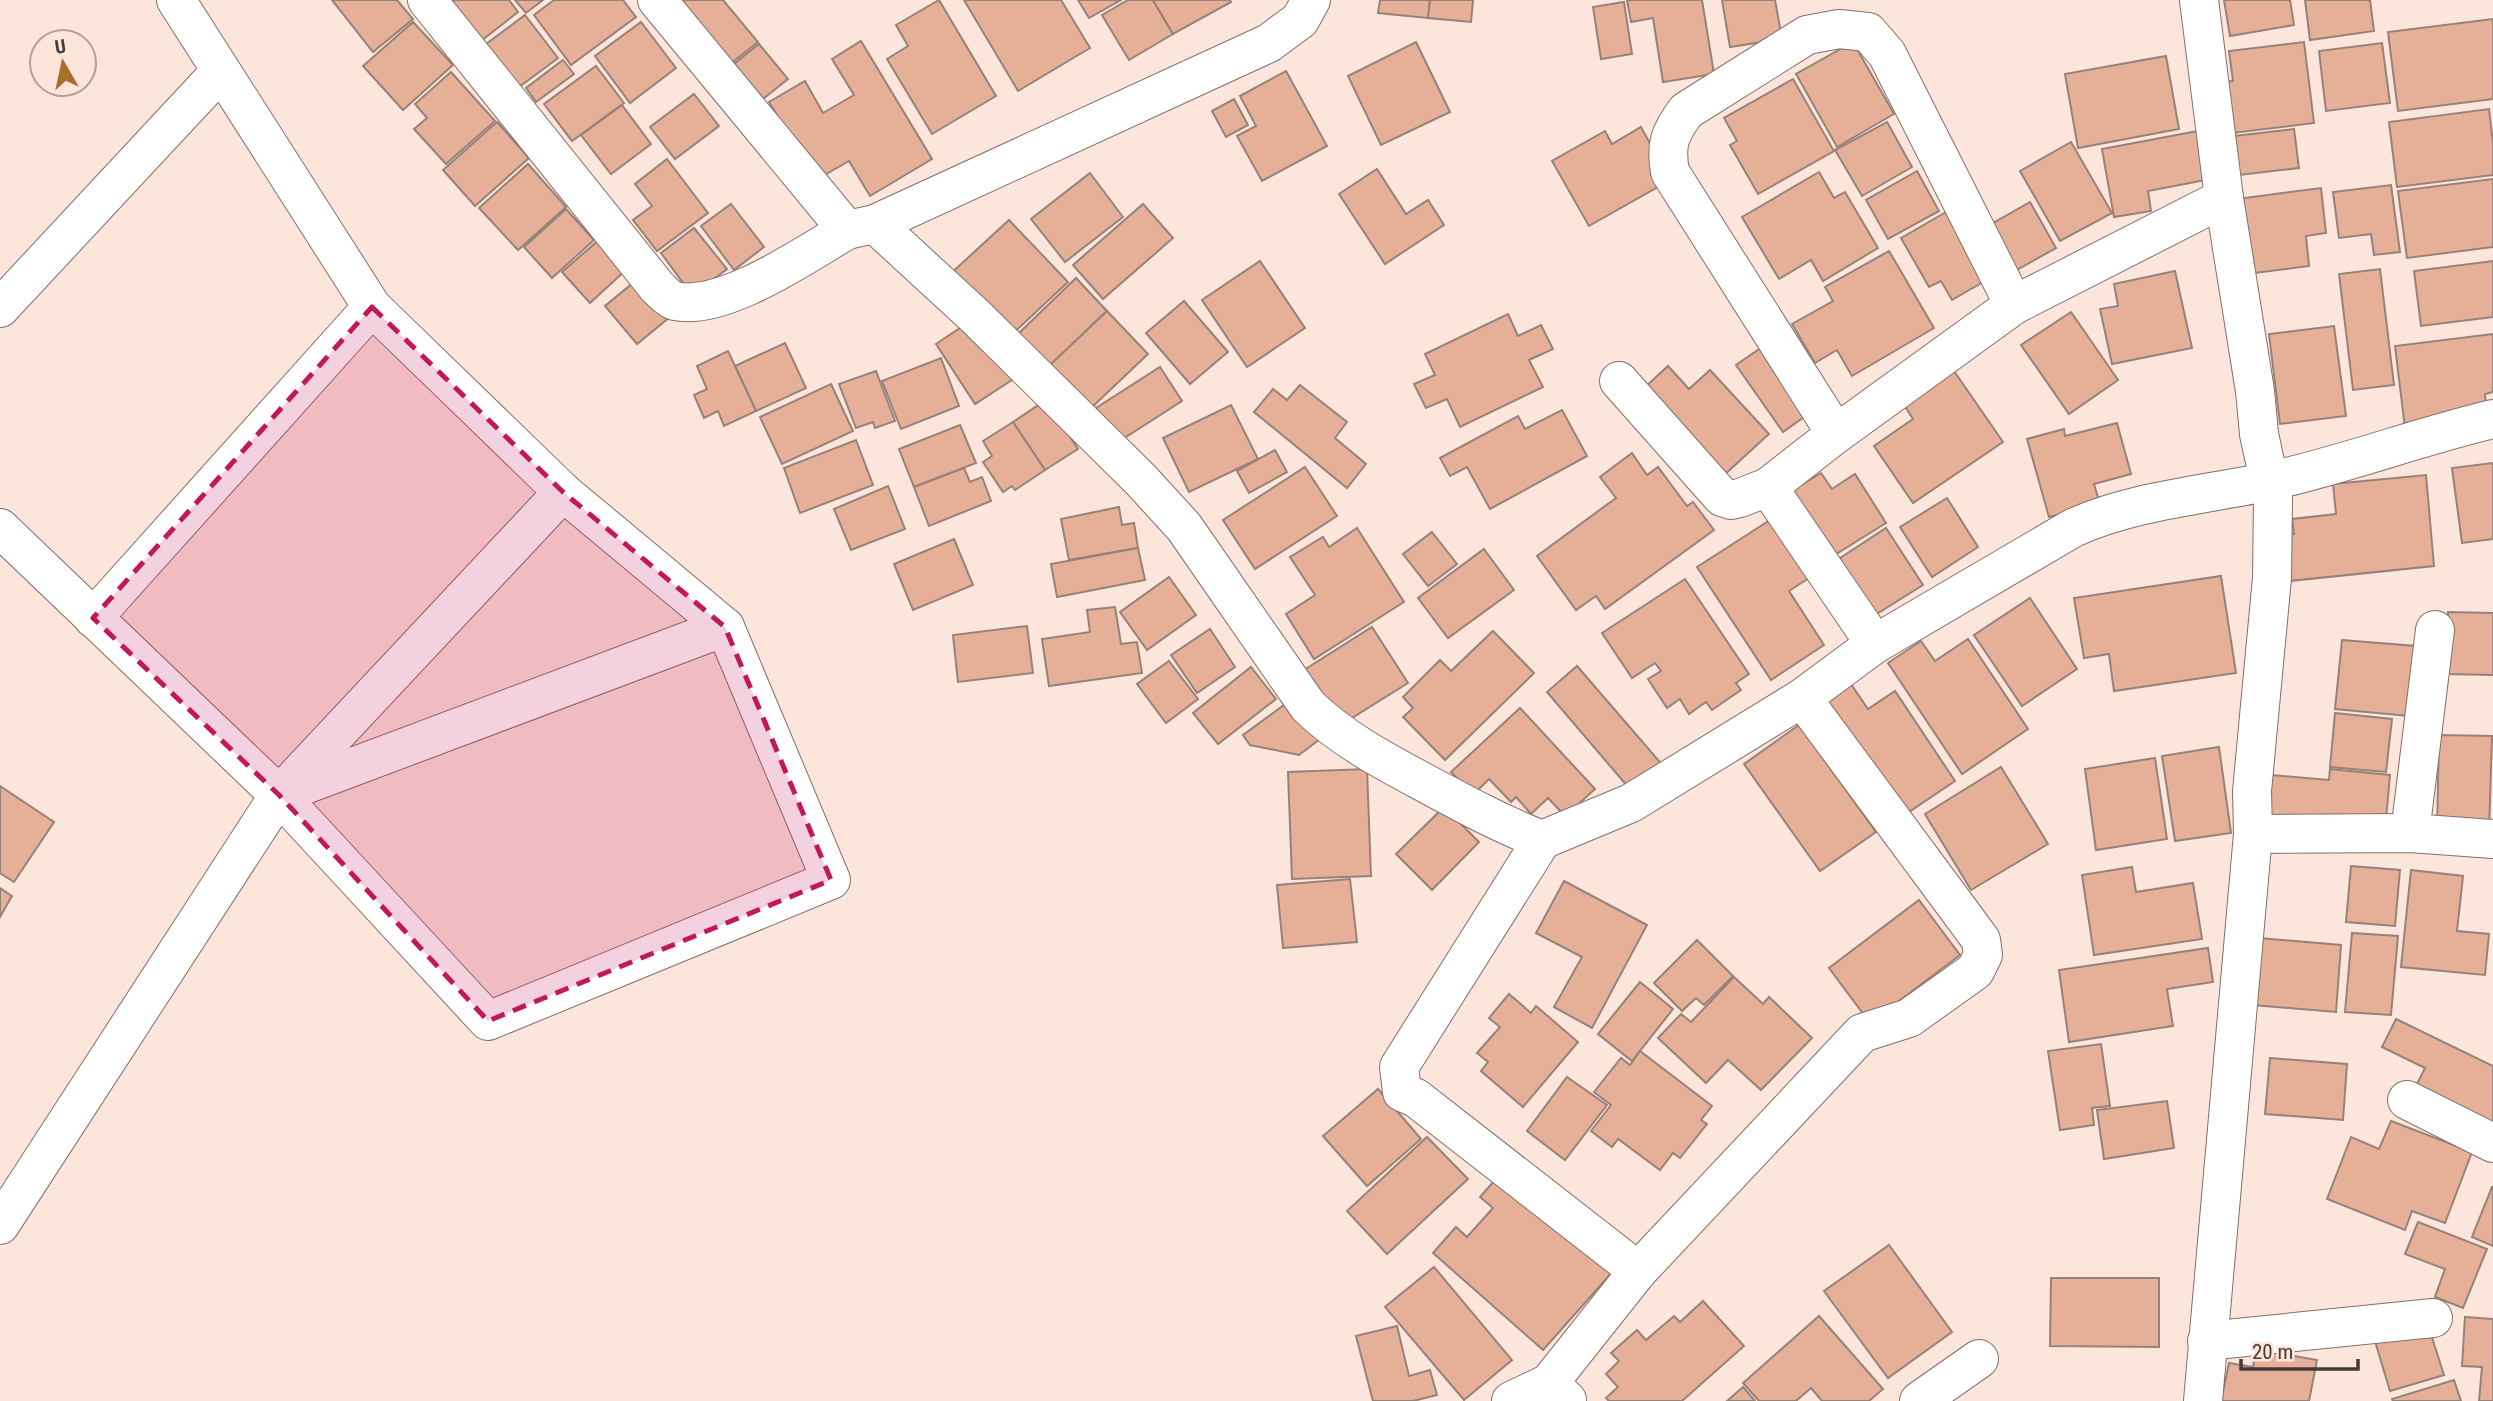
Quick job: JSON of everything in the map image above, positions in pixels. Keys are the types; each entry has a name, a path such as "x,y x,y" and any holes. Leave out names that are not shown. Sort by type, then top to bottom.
{"street":[{"path":"0,528 279,794 488,1021 831,880 725,627 563,492 372,307 176,0"},
{"path":"427,0 659,288 672,300 694,303 768,277 861,227 1269,43 1300,20 1311,0"},
{"path":"657,0 861,227 975,316 1141,480 1184,527 1308,706 1346,738 1502,825 1542,839"},
{"path":"2199,0 2224,198 2255,391 2259,434 2273,499 2272,578 2252,790 2253,834 2203,1401"},
{"path":"1836,434 1670,172 1667,151 1673,129 1686,111 1807,35 1839,29 1868,32 1887,54 2014,305"},
{"path":"0,309 220,72"},
{"path":"1619,381 1722,497 1731,500 1768,487 1836,434 2014,305 2224,198"},
{"path":"93,618 372,307"},
{"path":"1638,1271 1416,1098 1402,1092 1399,1067 1542,839 1631,803 1802,698 1875,644 2073,528 2095,518 2210,491 2269,481 2440,431 2493,419"},
{"path":"1768,487 1875,644"},
{"path":"0,1224 279,794 563,492"},
{"path":"279,794 725,627"},
{"path":"2410,833 2435,630"},
{"path":"1511,1401 1559,1392 1638,1271 1862,1033 1909,1018 1975,971 1983,955 1981,940 1802,698"},
{"path":"2253,834 2410,833 2493,839"},
{"path":"2407,1101 2493,1143"},
{"path":"2207,1341 2433,1318"},
{"path":"1919,1401 1979,1359"}],"highlighted area":[{"path":"372,307 563,492 725,627 831,880 488,1021 279,795 93,618"}],"building":[{"path":"332,0 397,0 413,19 373,52"},
{"path":"509,0 518,12 481,41 452,2"},
{"path":"515,0 543,0 526,13"},
{"path":"554,0 623,0 636,17 571,65 534,15"},
{"path":"676,0 723,0 758,42 729,65"},
{"path":"939,0 996,96 932,134 887,59 908,46 896,25"},
{"path":"964,0 1061,0 1090,48 1018,91"},
{"path":"1078,0 1121,0 1089,18"},
{"path":"1128,0 1153,0 1173,34 1129,60 1102,15"},
{"path":"1153,0 1230,0 1231,2 1173,34"},
{"path":"1380,0 1430,0 1428,18 1378,13"},
{"path":"1430,0 1473,0 1471,22 1428,18"},
{"path":"1627,0 1702,0 1714,74 1663,82 1653,18 1631,22"},
{"path":"1722,0 1775,0 1782,39 1730,47"},
{"path":"2224,0 2290,0 2294,25 2230,36"},
{"path":"2305,0 2370,0 2374,31 2310,40"},
{"path":"1624,2 1632,54 1601,59 1593,7"},
{"path":"525,15 558,58 519,87 486,44"},
{"path":"2493,19 2493,99 2398,111 2388,32"},
{"path":"413,22 453,65 403,110 363,66"},
{"path":"641,22 676,68 630,103 595,56"},
{"path":"861,41 932,159 870,196 849,161 816,180 769,102 805,81 823,113 854,95 832,59"},
{"path":"1416,42 1450,112 1381,145 1348,76"},
{"path":"1853,42 1894,114 1837,147 1796,74"},
{"path":"2304,42 2314,123 2224,134 2218,82 2233,81 2229,51"},
{"path":"2382,43 2390,103 2326,111 2319,51"},
{"path":"759,44 788,79 758,103 729,68"},
{"path":"2166,56 2179,129 2078,148 2065,74"},
{"path":"563,60 574,74 536,102 526,88"},
{"path":"596,66 624,103 572,141 544,104"},
{"path":"1286,71 1327,146 1262,181 1237,136 1256,126 1240,96"},
{"path":"451,72 495,121 446,164 414,129 427,118 415,104"},
{"path":"1793,79 1834,151 1758,194 1730,145 1737,141 1724,118"},
{"path":"694,94 719,126 675,159 650,127"},
{"path":"1234,99 1248,125 1226,137 1212,111"},
{"path":"622,105 651,144 611,174 581,135"},
{"path":"2489,109 2493,175 2397,187 2389,122"},
{"path":"497,122 529,158 475,206 443,170"},
{"path":"1887,122 1912,167 1862,196 1835,150"},
{"path":"1641,127 1670,180 1589,226 1552,161 1605,131 1612,144"},
{"path":"2294,129 2299,168 2231,176 2226,137"},
{"path":"2203,130 2211,179 2148,191 2151,211 2114,217 2102,149"},
{"path":"2071,142 2112,213 2060,241 2020,171"},
{"path":"667,159 708,213 657,251 633,220 652,206 635,184"},
{"path":"528,164 566,207 518,250 479,208"},
{"path":"1377,169 1406,214 1428,200 1444,225 1385,264 1339,194"},
{"path":"1917,171 1939,211 1888,239 1866,200"},
{"path":"1819,172 1834,198 1845,192 1878,248 1823,281 1811,260 1779,279 1742,217"},
{"path":"1090,173 1123,217 1065,262 1031,219"},
{"path":"2493,179 2493,247 2407,258 2398,191"},
{"path":"2391,185 2400,252 2374,255 2371,234 2339,238 2333,192"},
{"path":"2321,188 2326,233 2306,236 2309,266 2247,274 2237,199"},
{"path":"2030,202 2056,248 2006,276 1981,230"},
{"path":"731,204 764,247 734,270 701,226"},
{"path":"1143,204 1173,238 1103,299 1073,265"},
{"path":"566,209 594,240 552,278 524,247"},
{"path":"1946,212 1985,281 1952,300 1941,281 1929,287 1901,238"},
{"path":"1009,220 1068,282 1006,340 947,277"},
{"path":"694,228 727,269 692,295 661,253"},
{"path":"601,238 628,268 590,303 562,272"},
{"path":"1889,251 1934,328 1852,376 1837,350 1815,363 1792,324 1833,301 1825,287"},
{"path":"1260,261 1305,328 1247,367 1202,300"},
{"path":"2493,261 2493,317 2421,326 2414,271"},
{"path":"2380,269 2394,385 2353,390 2339,274"},
{"path":"2175,271 2192,348 2112,364 2100,309 2118,306 2114,284"},
{"path":"639,278 671,316 637,344 605,306"},
{"path":"1076,278 1107,311 1048,367 1017,335"},
{"path":"1184,301 1228,352 1190,384 1146,333"},
{"path":"1107,311 1148,354 1089,410 1048,367"},
{"path":"2071,312 2118,380 2069,414 2021,345"},
{"path":"1508,314 1518,336 1541,325 1553,349 1529,360 1543,387 1460,427 1447,399 1426,408 1414,384 1435,375 1425,354"},
{"path":"975,318 1015,378 975,404 936,344"},
{"path":"2334,326 2346,416 2280,424 2269,334"},
{"path":"2493,334 2493,392 2485,394 2487,417 2405,428 2395,346"},
{"path":"1771,341 1818,407 1783,432 1736,365"},
{"path":"785,343 806,388 756,411 735,366"},
{"path":"728,351 756,411 724,426 718,411 704,418 694,395 707,389 697,366"},
{"path":"941,358 959,406 901,429 882,381"},
{"path":"1668,366 1689,389 1710,370 1769,434 1723,476 1643,389"},
{"path":"1160,367 1182,401 1118,442 1096,408"},
{"path":"876,371 895,421 875,428 873,422 856,428 839,384"},
{"path":"1954,371 2003,442 1913,503 1874,446 1913,419 1904,405"},
{"path":"831,384 853,431 782,464 760,417"},
{"path":"1300,385 1347,422 1335,438 1366,464 1347,488 1254,412 1273,389 1287,400"},
{"path":"1046,400 1078,449 1045,470 1013,422"},
{"path":"1231,405 1258,459 1189,492 1163,438"},
{"path":"1562,410 1587,456 1490,509 1467,467 1450,476 1440,458 1518,416 1525,429"},
{"path":"1013,422 1045,470 1015,490 1012,486 1003,492 983,462 992,456 983,441"},
{"path":"2117,423 2131,474 2094,484 2100,504 2049,517 2027,439 2064,429 2065,436"},
{"path":"960,425 976,463 914,487 899,449"},
{"path":"856,440 873,485 800,513 784,468"},
{"path":"1275,450 1287,472 1249,493 1237,471"},
{"path":"1632,453 1647,475 1658,467 1687,506 1693,502 1714,530 1605,609 1596,596 1576,610 1537,556 1616,498 1600,477"},
{"path":"2493,463 2493,539 2462,543 2452,468"},
{"path":"1305,467 1337,516 1255,569 1223,520"},
{"path":"964,468 970,482 982,477 991,501 929,526 914,487"},
{"path":"1821,473 1832,489 1855,474 1886,523 1825,561 1793,490"},
{"path":"2426,475 2434,566 2280,582 2275,535 2294,534 2292,519 2336,514 2333,484"},
{"path":"888,486 905,529 851,550 834,509"},
{"path":"1947,498 1978,547 1932,577 1900,527"},
{"path":"1119,507 1122,525 1134,523 1138,548 1069,560 1061,519"},
{"path":"1770,520 1809,578 1789,591 1824,645 1771,680 1697,567"},
{"path":"1357,528 1404,602 1314,659 1286,614 1315,595 1290,557 1323,537 1329,547"},
{"path":"1886,528 1923,585 1864,622 1828,566"},
{"path":"1432,532 1457,564 1428,586 1403,554"},
{"path":"954,539 973,585 913,610 894,564"},
{"path":"1138,548 1145,580 1057,597 1051,564"},
{"path":"1484,549 1514,590 1448,638 1418,598"},
{"path":"2221,576 2236,673 2114,691 2109,654 2084,658 2074,598"},
{"path":"1169,577 1196,615 1147,650 1120,612"},
{"path":"1685,579 1749,674 1736,683 1741,690 1712,710 1706,702 1689,714 1680,699 1667,708 1648,679 1661,671 1655,663 1632,678 1602,633"},
{"path":"2030,598 2077,669 2022,706 1974,635"},
{"path":"1115,607 1121,644 1137,642 1142,673 1049,686 1042,639 1090,632 1087,610"},
{"path":"2448,612 2493,613 2493,675 2446,674"},
{"path":"1027,626 1033,673 958,682 953,635"},
{"path":"1372,627 1408,683 1339,726 1304,670"},
{"path":"1210,629 1235,667 1197,693 1171,655"},
{"path":"1493,631 1534,673 1445,760 1403,717 1413,708 1403,697 1440,660 1451,671"},
{"path":"1968,639 2028,729 1962,774 1888,663 1921,641 1935,661"},
{"path":"2342,640 2416,646 2409,716 2335,709"},
{"path":"1169,661 1198,699 1166,723 1137,684"},
{"path":"1577,666 1665,768 1634,794 1547,692"},
{"path":"1251,667 1276,699 1218,744 1193,713"},
{"path":"1851,684 1868,709 1895,691 1955,781 1897,820 1819,705"},
{"path":"1291,700 1320,739 1299,755 1250,745 1243,735"},
{"path":"1520,708 1595,789 1565,816 1548,798 1531,814 1516,797 1511,802 1489,779 1473,795 1451,772"},
{"path":"2335,713 2392,719 2386,772 2330,767"},
{"path":"1799,725 1876,832 1820,871 1744,764"},
{"path":"2439,735 2492,736 2489,833 2437,831"},
{"path":"2219,747 2231,833 2175,841 2162,756"},
{"path":"2155,758 2167,839 2096,850 2085,769"},
{"path":"2001,767 2048,844 1971,890 1925,814"},
{"path":"1367,769 1371,876 1292,879 1288,772"},
{"path":"2330,769 2390,775 2385,830 2268,819 2272,775 2329,780"},
{"path":"0,786 54,822 14,882 0,873"},
{"path":"1444,807 1479,842 1432,890 1396,854"},
{"path":"2351,866 2400,870 2395,926 2346,922"},
{"path":"2132,867 2136,892 2193,883 2202,939 2094,955 2082,875"},
{"path":"2411,870 2463,876 2457,931 2489,934 2485,975 2401,967"},
{"path":"1350,879 1357,942 1283,948 1277,885"},
{"path":"1564,881 1647,925 1592,1028 1554,1007 1582,957 1536,933"},
{"path":"0,888 12,896 0,917"},
{"path":"1919,900 1960,955 1870,1023 1829,968"},
{"path":"2352,933 2398,936 2391,1015 2345,1012"},
{"path":"2259,938 2341,945 2336,1012 2253,1005"},
{"path":"1697,940 1733,976 1704,1005 1696,998 1682,1011 1654,983"},
{"path":"2208,948 2213,982 2167,989 2173,1026 2069,1042 2059,970"},
{"path":"1734,977 1763,1004 1769,997 1812,1038 1761,1090 1728,1060 1706,1083 1658,1038 1681,1014 1691,1022"},
{"path":"1640,982 1673,1009 1632,1061 1598,1034"},
{"path":"1509,994 1531,1013 1536,1006 1578,1042 1523,1107 1481,1071 1488,1062 1477,1053 1500,1027 1489,1018"},
{"path":"2396,1019 2493,1066 2493,1133 2412,1094 2425,1068 2382,1047"},
{"path":"2101,1044 2110,1106 2092,1108 2094,1125 2060,1130 2048,1051"},
{"path":"1640,1051 1712,1106 1701,1120 1707,1124 1680,1158 1673,1153 1660,1170 1618,1139 1612,1147 1591,1131 1611,1105 1594,1092 1621,1058 1630,1065"},
{"path":"2270,1058 2347,1064 2343,1120 2265,1114"},
{"path":"1567,1077 1607,1105 1565,1160 1527,1131"},
{"path":"1378,1089 1421,1139 1367,1186 1323,1136"},
{"path":"2167,1101 2174,1148 2104,1159 2097,1110"},
{"path":"2391,1121 2472,1152 2445,1223 2412,1211 2405,1230 2327,1199 2351,1137 2379,1149"},
{"path":"1427,1137 1468,1179 1387,1254 1347,1211"},
{"path":"1504,1170 1615,1269 1543,1350 1433,1253 1456,1227 1467,1237 1493,1208 1480,1197"},
{"path":"2493,1187 2493,1246 2472,1237"},
{"path":"2418,1222 2487,1249 2463,1308 2435,1297 2445,1269 2405,1254"},
{"path":"1889,1245 1952,1332 1888,1378 1824,1291"},
{"path":"1434,1267 1512,1360 1464,1400 1385,1307"},
{"path":"2051,1278 2159,1278 2159,1347 2050,1346"},
{"path":"1703,1301 1744,1346 1682,1401 1609,1401 1606,1398 1618,1387 1606,1374 1619,1361 1611,1353 1637,1330 1646,1340 1674,1316 1680,1322"},
{"path":"1819,1316 1883,1389 1869,1401 1822,1401 1811,1388 1796,1401 1759,1401 1743,1383"},
{"path":"2465,1317 2493,1319 2493,1401 2479,1401 2482,1367 2462,1366"},
{"path":"2427,1322 2444,1375 2390,1391 2374,1338"},
{"path":"1397,1326 1409,1376 1430,1370 1437,1395 1413,1401 1373,1401 1356,1336"},
{"path":"2256,1349 2317,1360 2309,1401 2221,1401 2229,1363 2253,1367"},
{"path":"2454,1380 2461,1401 2392,1399"},
{"path":"1743,1387 1755,1401 1727,1401"}]}
